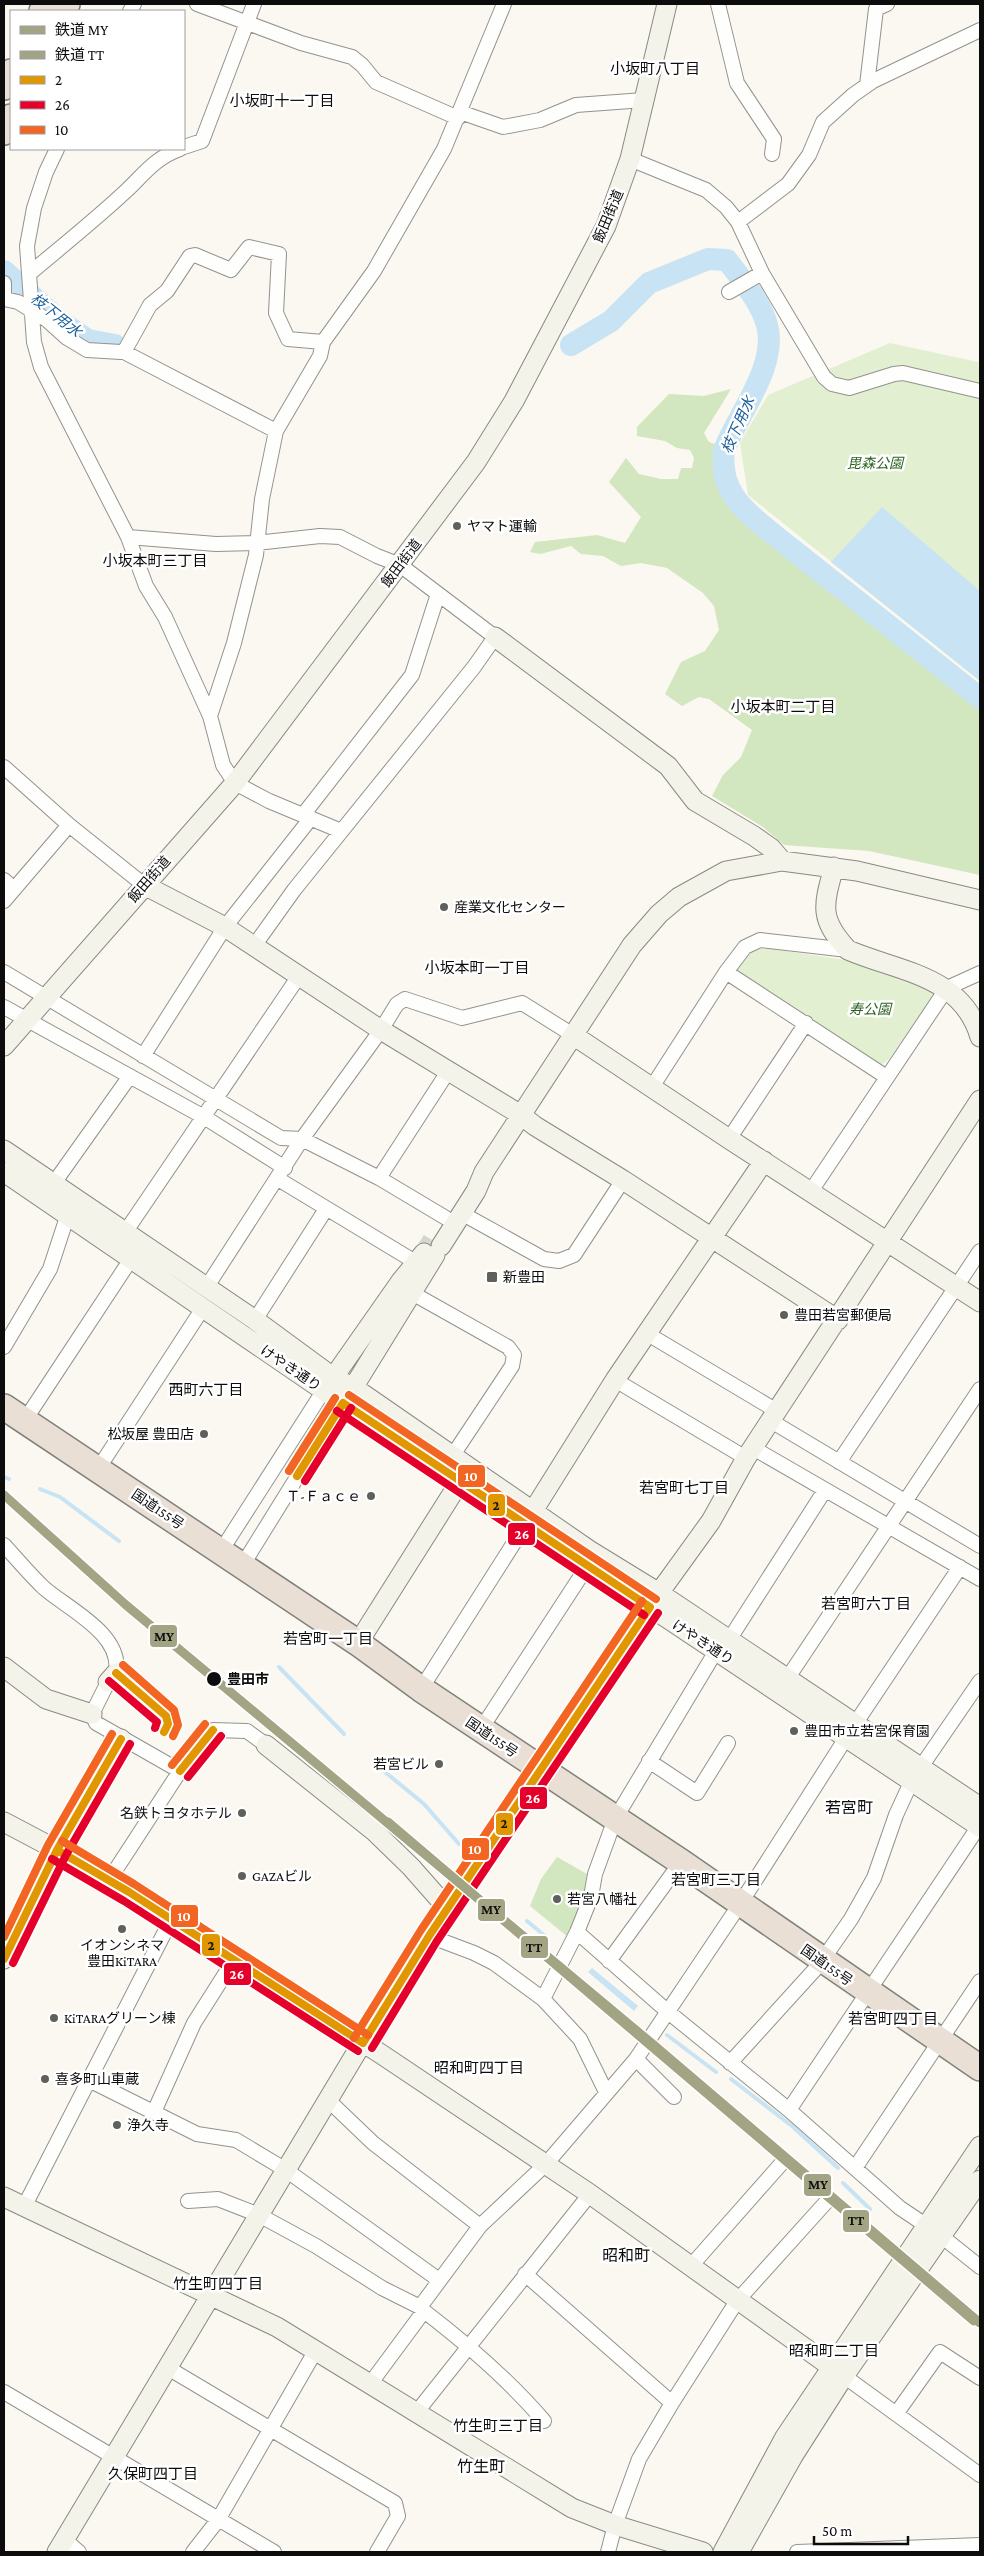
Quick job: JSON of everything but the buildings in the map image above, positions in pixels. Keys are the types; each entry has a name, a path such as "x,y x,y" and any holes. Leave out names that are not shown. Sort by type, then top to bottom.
{"highway":[{"path":"4,87 10,74"},
{"path":"4,132 10,119"},
{"name":"国道155号","path":"4,1407 358,1643 420,1689 681,1862 867,1993 980,2068"}],"street":[{"path":"197,4 301,43 352,57 362,65 376,82 459,115 503,127 540,120 576,106 644,100"},
{"path":"185,147 202,140 249,23 254,4"},
{"name":"飯田街道","path":"4,1046 235,782 476,462 514,401 606,226 630,159 667,4"},
{"path":"718,4 737,83 774,139 772,154"},
{"path":"868,85 876,9 887,4"},
{"path":"210,716 234,643 256,554 256,544 276,431 320,356 323,342 374,271 398,232 425,179 444,150 502,6"},
{"path":"738,222 784,189 809,155 823,122 853,95 868,85 980,30"},
{"path":"57,150 46,172 34,208 27,246 30,310 34,342 41,367 128,537 146,586 165,617 210,716 223,765 235,782 269,801 341,831"},
{"path":"29,280 126,191 148,166 164,154 177,150"},
{"path":"630,159 706,190 726,207 738,222 762,274 817,368 832,384 849,388 903,373 980,391"},
{"path":"125,351 150,304 167,290 190,256 194,255 231,270 249,246 279,254 276,313 288,339 323,342"},
{"path":"729,292 762,274"},
{"path":"4,282 4,298 18,302 47,320 67,338 87,350 125,351 276,431"},
{"path":"128,537 216,544 256,544 320,536 340,537 377,556 400,564 668,766 695,802 754,836 771,848 782,861"},
{"path":"143,1056 225,927 412,675 438,594"},
{"path":"254,946 294,890 474,667 495,637"},
{"path":"4,767 69,825 144,885 225,927 381,1030 521,1115 535,1126 623,1180 838,1320"},
{"path":"4,901 69,825"},
{"path":"221,1551 329,1384 401,1281 430,1251 454,1216 476,1191 484,1172 573,1035 632,946 659,914 679,897 726,871 782,861 834,867 980,900"},
{"path":"834,867 824,912 830,927 848,950"},
{"path":"4,880 14,889"},
{"path":"652,1087 726,972 745,947 760,940 848,950 947,988 966,1009 980,1037"},
{"path":"4,972 281,1138 302,1138 454,1216 544,1259 559,1261 574,1255 623,1180"},
{"path":"726,972 886,1076"},
{"path":"811,1191 886,1076 947,988 980,973"},
{"path":"126,1231 299,976"},
{"path":"206,1288 302,1138 381,1030 397,1004 405,999 462,1018 522,1003 980,1302"},
{"path":"4,1007 204,1117 281,1173 326,1209 430,1251"},
{"path":"729,1139 806,1023"},
{"path":"379,1178 449,1070"},
{"path":"54,1183 130,1076"},
{"path":"79,2552 61,2546 363,2043 448,1909 655,1600 711,1521 750,1453 980,1100"},
{"name":"けやき通り","path":"4,1150 255,1320 329,1384 343,1403 459,1483 530,1518"},
{"path":"420,1689 530,1518 615,1380 764,1161"},
{"name":"けやき通り","path":"4,1172 203,1308 329,1384 353,1387 452,1455 588,1565 655,1600"},
{"path":"255,1320 326,1209"},
{"path":"4,1347 50,1269 68,1214"},
{"path":"242,1566 412,1293 430,1251"},
{"path":"839,1462 980,1251"},
{"path":"25,1420 131,1259"},
{"path":"412,1293 508,1347 514,1355 512,1366 452,1455"},
{"path":"98,1469 203,1308"},
{"path":"646,1334 774,1416 839,1462 978,1540"},
{"path":"615,1380 750,1453 826,1490 980,1579"},
{"path":"787,1679 980,1389"},
{"path":"358,1643 459,1483"},
{"path":"544,1999 577,1932 591,1897 595,1874 615,1819 722,1645 826,1490"},
{"path":"530,1518 722,1645 787,1679 851,1731 917,1774 980,1806"},
{"path":"4,1545 44,1588 102,1632 118,1662 92,1714"},
{"path":"481,1729 588,1565"},
{"path":"370,2384 422,2309 439,2280 480,2226 546,2164 606,2092 636,2060 960,1567"},
{"name":"けやき通り","path":"722,1645 851,1731"},
{"path":"4,1668 46,1699 92,1714 96,1723 180,1771"},
{"path":"730,2063 822,1961 851,1919 874,1878 896,1815 917,1774 980,1681"},
{"path":"109,1880 180,1771 213,1730 247,1731 266,1744 374,1831 411,1867 448,1909"},
{"path":"4,1960 57,1850 121,1739"},
{"path":"649,1761 697,1793 728,1743"},
{"path":"790,2110 980,1826 917,1774"},
{"path":"4,1822 109,1880 363,2043 546,2164 980,2475"},
{"path":"609,1961 681,1862"},
{"path":"24,2207 171,1920"},
{"path":"577,1932 667,2011 790,2110 900,2208 934,2230 980,2267"},
{"path":"430,1936 494,1963 544,1999 580,2039 606,2092"},
{"path":"154,2112 194,2023 234,1960"},
{"path":"855,2168 980,1981"},
{"path":"636,2060 674,2097"},
{"path":"89,2080 197,2134 236,2140 286,2170 439,2280"},
{"path":"328,2100 373,2143 480,2226"},
{"path":"723,2552 785,2437 837,2372 934,2230 980,2146"},
{"path":"690,2267 782,2164"},
{"path":"934,2230 979,2184"},
{"path":"416,2413 590,2194"},
{"path":"4,2197 277,2327 572,2508 615,2526 703,2552"},
{"path":"188,2201 218,2200 259,2215 316,2246 382,2288 422,2309 469,2346 522,2394 544,2421"},
{"path":"608,2552 615,2526 639,2459 672,2403 737,2301 828,2200"},
{"path":"526,2274 672,2403"},
{"path":"193,2552 218,2520 316,2350"},
{"path":"896,2414 940,2352 980,2378"},
{"path":"168,2368 272,2429 320,2460 396,2503 398,2516 377,2552"},
{"path":"739,2552 793,2456 837,2372"},
{"path":"4,2392 274,2552"},
{"path":"797,2552 955,2549 980,2545"}],"green space":[{"name":"毘森公園","path":"890,343 978,362 980,360 980,681 748,495 740,443 768,395"},
{"path":"731,389 704,433 709,442 717,445 719,476 731,505 851,605 954,688 980,706 980,875 869,851 784,845 763,827 712,796 723,775 741,757 752,730 709,699 699,697 682,706 665,694 681,662 705,651 719,630 714,606 703,593 667,568 641,563 621,566 603,556 581,554 571,546 540,554 530,552 535,542 597,535 625,543 641,517 609,482 626,458 639,474 661,479 678,479 681,468 692,468 694,458 690,450 677,448 665,441 637,436 637,427 669,394 704,396"},
{"name":"寿公園","path":"760,949 773,949 852,961 931,987 933,995 889,1059 881,1065 736,971 751,952"},
{"name":"若宮八幡社","path":"557,1857 587,1874 584,1892 568,1937 530,1906 541,1879"}],"water":[{"path":"882,507 980,591 980,681 831,562"},
{"path":"592,1968 638,2006 634,2011 588,1972"}],"waterway":[{"name":"枝下用水","path":"571,345 611,321 649,283 708,259 727,260 760,308 767,325 769,340 762,372 724,450 723,465 729,488 743,508 762,525 980,698"},
{"name":"枝下用水","path":"4,271 60,321 88,340 115,345"},
{"path":"4,1477 9,1479"},
{"path":"40,1489 60,1497 119,1541"},
{"path":"279,1667 344,1734"},
{"path":"385,1772 424,1804 459,1844"},
{"path":"527,1921 545,1936"},
{"path":"667,2035 716,2072"},
{"path":"731,2079 792,2126 838,2168"},
{"path":"843,2183 870,2209"}],"tunnel":[{"path":"426,1250 432,1240"}],"rail line":[{"name":"MY","path":"4,1495 126,1605 655,2046 980,2323"},
{"name":"TT","path":"388,1822 974,2321"}],"transit line":[{"name":"10","path":"349,1395 656,1599"},
{"name":"10","path":"289,1471 335,1398"},
{"name":"2","path":"343,1403 650,1607"},
{"name":"2","path":"297,1476 343,1403"},
{"name":"26","path":"305,1481 351,1408"},
{"name":"26","path":"337,1411 644,1615"},
{"name":"10","path":"354,2038 421,1930 642,1601"},
{"name":"2","path":"363,2043 429,1936 650,1607"},
{"name":"26","path":"372,2048 437,1941 658,1613"},
{"name":"10","path":"123,1665 174,1710 178,1725 173,1736"},
{"name":"2","path":"116,1673 166,1716 168,1724 164,1732"},
{"name":"26","path":"109,1681 157,1722 155,1728"},
{"name":"10","path":"172,1765 205,1724"},
{"name":"2","path":"180,1771 213,1730"},
{"name":"10","path":"4,1937 48,1845 112,1734"},
{"name":"26","path":"188,1777 221,1736"},
{"name":"2","path":"4,1959 57,1850 121,1739"},
{"name":"26","path":"13,1963 66,1855 130,1744"},
{"name":"10","path":"62,1841 134,1884 368,2035"},
{"name":"2","path":"57,1850 129,1892 363,2043"},
{"name":"26","path":"52,1859 124,1901 358,2051"}],"place":[{"name":"ヤマト運輸","path":"457,526"},
{"name":"産業文化センター","path":"444,907"},
{"name":"新豊田","path":"492,1277"},
{"name":"豊田若宮郵便局","path":"784,1315"},
{"name":"松坂屋 豊田店","path":"204,1434"},
{"name":"Ｔ-Ｆａｃｅ","path":"371,1496"},
{"name":"豊田市","path":"214,1679"},
{"name":"豊田市立若宮保育園","path":"794,1731"},
{"name":"若宮ビル","path":"439,1764"},
{"name":"名鉄トヨタホテル","path":"242,1813"},
{"name":"GAZAビル","path":"242,1876"},
{"name":"若宮八幡社","path":"557,1899"},
{"name":"イオンシネマ 豊田KiTARA","path":"122,1929"},
{"name":"KiTARAグリーン棟","path":"54,2018"},
{"name":"喜多町山車蔵","path":"45,2079"},
{"name":"浄久寺","path":"117,2125"}],"district":[{"name":"小坂町八丁目","path":"655,69"},
{"name":"小坂町十一丁目","path":"282,101"},
{"name":"小坂本町三丁目","path":"155,561"},
{"name":"小坂本町二丁目","path":"783,707"},
{"name":"小坂本町一丁目","path":"477,968"},
{"name":"西町六丁目","path":"206,1390"},
{"name":"若宮町七丁目","path":"684,1488"},
{"name":"若宮町六丁目","path":"866,1604"},
{"name":"若宮町一丁目","path":"328,1639"},
{"name":"若宮町","path":"849,1807"},
{"name":"若宮町三丁目","path":"716,1880"},
{"name":"若宮町四丁目","path":"893,2019"},
{"name":"昭和町四丁目","path":"479,2068"},
{"name":"昭和町","path":"626,2255"},
{"name":"竹生町四丁目","path":"218,2284"},
{"name":"昭和町二丁目","path":"834,2351"},
{"name":"竹生町三丁目","path":"498,2426"},
{"name":"竹生町","path":"481,2466"},
{"name":"久保町四丁目","path":"153,2474"}]}
